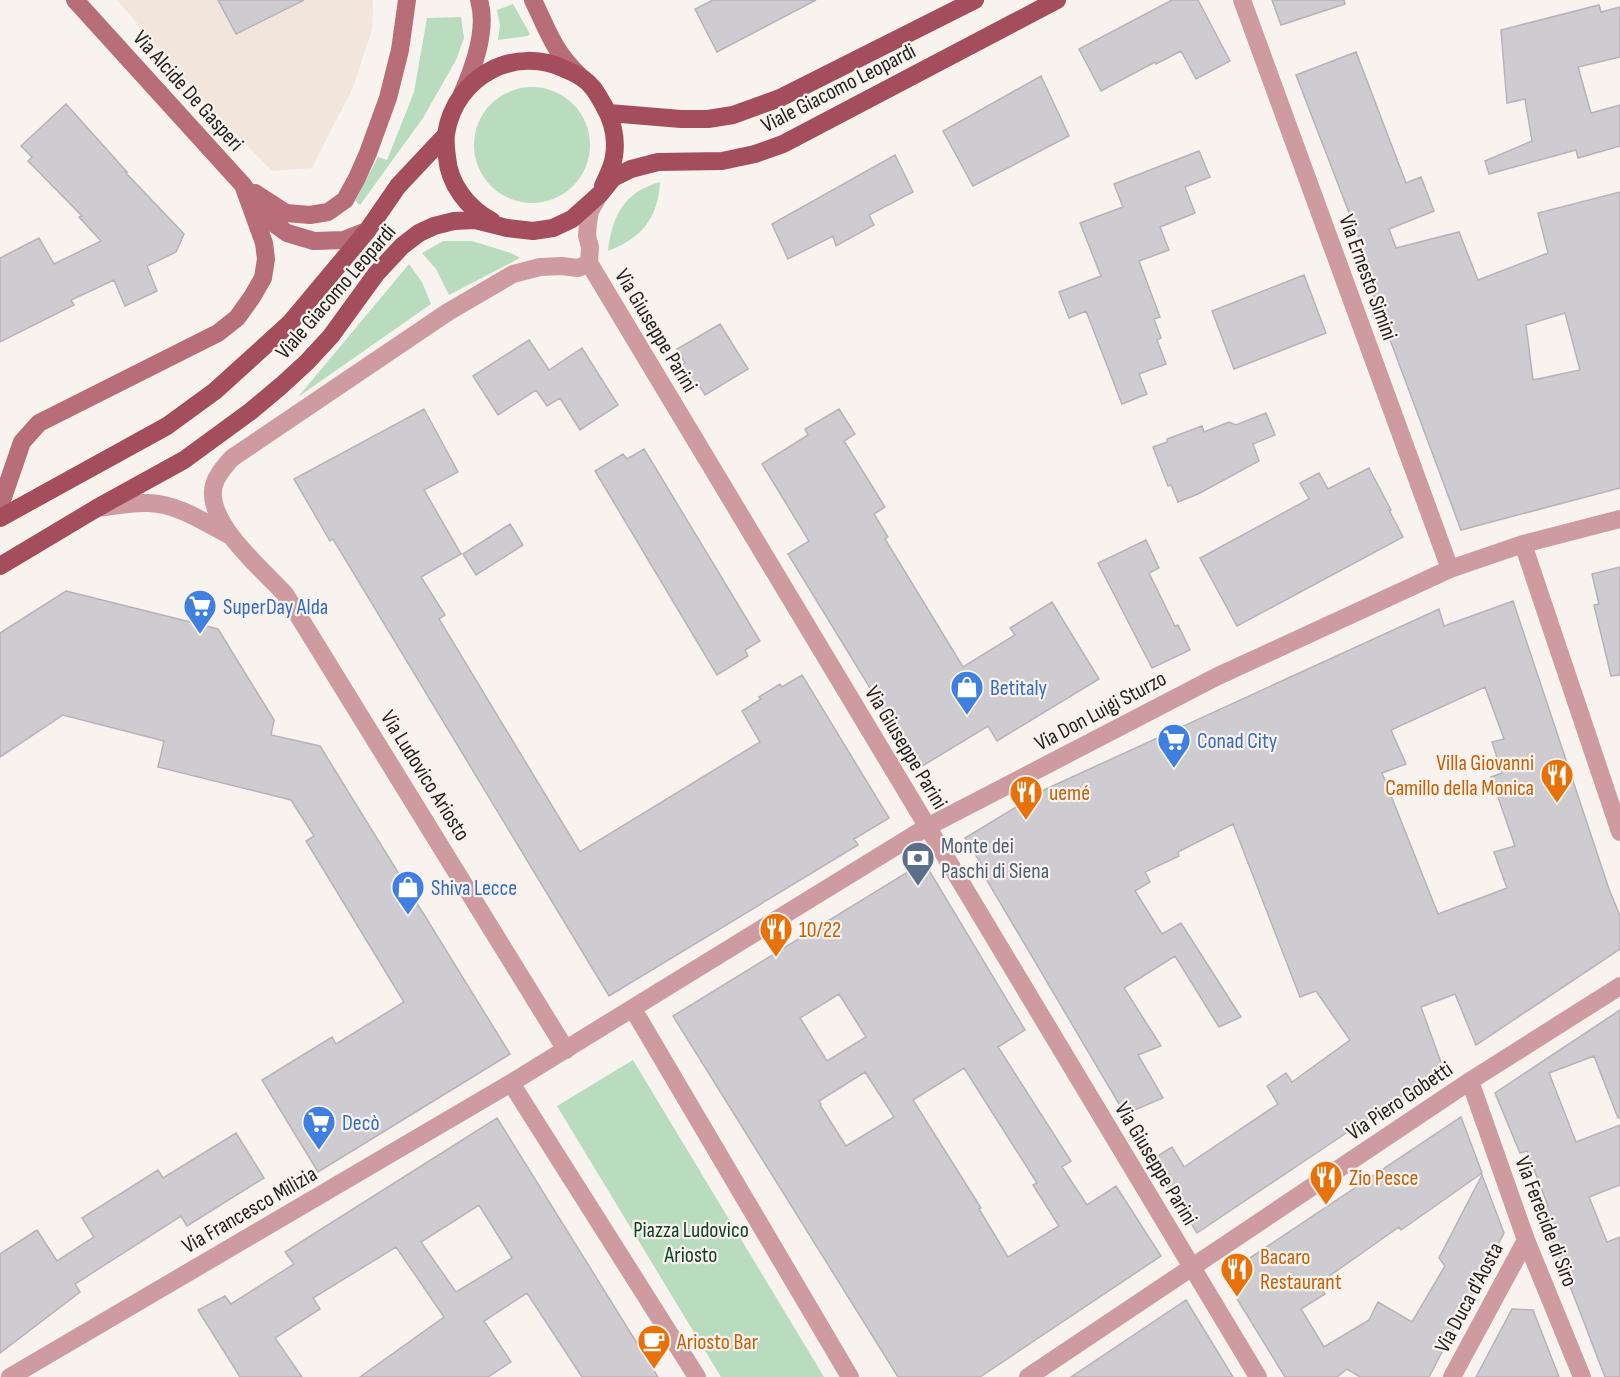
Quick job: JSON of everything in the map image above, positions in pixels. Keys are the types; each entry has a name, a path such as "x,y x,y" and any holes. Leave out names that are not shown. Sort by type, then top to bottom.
{"main road":[{"name":"Viale Giacomo Leopardi","path":"609,113 681,119 733,116 780,98 975,0"},
{"name":"Viale Giacomo Leopardi","path":"0,566 97,508 184,460 251,411 307,362 331,336 375,274 402,246 419,233 454,221 475,220 507,228 533,231 553,228 572,219 600,194 613,178 631,169 658,162 722,161 755,154 783,144 1057,0"},
{"name":"Viale Giacomo Leopardi","path":"507,228 481,216 463,198 448,167 445,136 450,116 462,94 479,77 496,67 522,60 554,63 580,76 593,87 609,113 614,134 614,158 600,194"},
{"name":"Viale Giacomo Leopardi","path":"0,518 167,426 215,391 290,323 367,231 398,186 445,136"}],"street":[{"name":"Via Alcide De Gasperi","path":"75,0 243,185"},
{"path":"243,185 286,213 310,215 328,212 345,200 364,161 388,98 400,50 407,0"},
{"path":"462,94 475,61 480,40 481,18 478,0"},
{"path":"533,0 550,38 562,57 580,76"},
{"name":"Via Ernesto Simini","path":"1242,0 1450,569"},
{"path":"243,185 269,220 287,233 314,241 344,240 367,231"},
{"path":"0,506 22,442 39,423 218,333 237,318 263,278 266,259 264,243 243,185"},
{"name":"Viale Giacomo Leopardi","path":"589,263 590,247 587,236 590,211 600,194"},
{"name":"Via Ludovico Ariosto","path":"567,1050 285,594 231,537 217,515 213,496 214,484 221,470 248,445 448,312 513,274 540,267 578,268 589,263"},
{"name":"Via Giuseppe Parini","path":"589,263 1258,1377"},
{"name":"Via Ludovico Ariosto","path":"97,508 149,503 170,507 231,537"},
{"name":"Via Don Luigi Sturzo","path":"633,1009 927,827 1216,677 1450,569 1523,544 1620,519"},
{"path":"1523,544 1620,832"},
{"name":"Via Piero Gobetti","path":"1028,1377 1470,1081 1620,986"},
{"path":"697,1377 512,1083 633,1009 850,1377"},
{"name":"Via Ferecide di Siro","path":"1470,1081 1526,1240 1582,1377"},
{"name":"Via Francesco Milizia","path":"10,1377 512,1083"},
{"name":"Via Duca d'Aosta","path":"1452,1377 1526,1240"}],"shaded area":[{"path":"117,0 373,0 372,29 354,85 312,168 272,171 203,100"}],"green space":[{"path":"513,4 530,34 498,40 500,25 497,10"},
{"path":"461,17 464,38 456,60 423,118 360,205 355,201 378,157 387,160 414,92 427,18"},
{"path":"532,87 554,91 573,104 586,123 590,145 586,167 573,186 554,199 532,203 510,199 491,186 478,167 474,145 478,123 491,104 510,91"},
{"path":"660,182 656,206 646,225 630,240 608,251 613,227 622,207 637,192"},
{"path":"443,241 472,241 520,258 449,295 436,269 422,253"},
{"path":"409,264 422,282 431,304 298,397"},
{"name":"Piazza Ludovico Ariosto","path":"633,1060 824,1377 721,1377 557,1106"}],"building":[{"path":"218,0 304,0 236,34"},
{"path":"713,0 816,0 717,52 695,9"},
{"path":"1172,0 1198,0 1230,61 1196,79 1181,51 1101,91 1079,49"},
{"path":"1272,0 1344,0 1345,4 1281,25"},
{"path":"1599,5 1601,12 1620,7 1620,57 1578,67 1591,113 1620,105 1620,146 1578,158 1576,150 1489,174 1485,161 1532,141 1525,99 1507,103 1501,30"},
{"path":"1356,52 1406,183 1421,177 1434,211 1389,229 1396,248 1459,232 1478,280 1548,253 1538,213 1620,192 1620,488 1461,530 1354,243 1360,241 1296,75","holes":["1565,313 1580,370 1533,380 1526,325"]},
{"path":"1041,76 1069,136 973,186 943,131"},
{"path":"66,104 127,172 125,172 184,234 176,252 147,266 157,291 125,306 114,280 71,300 74,305 0,342 0,258 39,238 54,264 101,241 79,217 82,216 28,161 32,157 21,146"},
{"path":"1199,151 1210,177 1185,187 1195,213 1160,227 1169,250 1139,261 1160,317 1154,319 1161,338 1157,340 1166,364 1139,374 1147,394 1122,404 1086,311 1069,318 1059,292 1101,276 1080,223 1123,207 1114,184"},
{"path":"895,155 913,192 869,215 874,225 836,246 833,236 788,259 772,224"},
{"path":"1304,275 1326,333 1234,369 1212,311"},
{"path":"720,324 748,369 705,395 699,385 695,388 681,365 685,363 677,349"},
{"path":"529,340 549,370 582,348 618,405 580,430 560,398 547,406 536,390 498,415 473,376"},
{"path":"424,409 458,472 424,490 461,554 421,577 445,615 439,619 580,852 760,742 742,711 780,684 782,687 802,675 889,818 854,839 858,845 609,996 333,539 330,541 294,479"},
{"path":"839,409 855,434 844,441 885,507 874,514 888,537 885,539 963,667 1015,635 1010,628 1052,602 1099,679 997,741 988,726 919,768 788,554 809,541 762,464 808,435 805,429"},
{"path":"1266,413 1275,435 1253,444 1259,461 1198,494 1178,502 1171,485 1168,486 1153,447 1167,442 1167,439 1202,426 1204,432 1229,422 1236,425"},
{"path":"644,449 760,641 745,650 748,656 717,675 595,471 623,454 627,459"},
{"path":"1369,468 1403,537 1237,626 1200,558 1309,499 1300,483 1319,473 1328,489"},
{"path":"510,524 523,545 476,575 463,554"},
{"path":"1146,540 1159,568 1149,573 1175,626 1178,625 1190,650 1152,668 1098,563"},
{"path":"1620,567 1620,675 1611,676 1594,605 1599,604 1592,574"},
{"path":"66,591 218,629 274,720 271,735 320,746 510,1054 318,1172 262,1080 332,1037 336,1044 404,1002 306,841 314,836 291,800 158,767 164,741 63,715 0,757 0,633"},
{"path":"1513,601 1620,916 1620,949 1476,1045 1455,994 1421,1007 1443,1068 1197,1233 1151,1160 1172,1147 1184,1167 1278,1104 1267,1086 1286,1073 1292,1082 1350,1040 1316,991 1300,997 1233,824 1178,852 1179,856 1145,872 1150,882 1135,891 1162,934 1181,923 1241,1017 1219,1027 1175,956 1124,988 1161,1046 1138,1055 1163,1098 1125,1114 982,872 985,870 965,838 1046,789 1439,609 1444,626","holes":["1485,687 1504,739 1492,742 1502,773 1491,777 1515,846 1494,852 1507,888 1438,914 1382,773 1406,764 1391,730"]},
{"path":"924,862 1025,1030 998,1047 1071,1161 1062,1167 1087,1205 1116,1186 1161,1256 980,1377 898,1377 673,1016","holes":["839,994 866,1037 827,1061 800,1018","964,1068 1037,1183 1033,1185 1059,1226 1008,1257 979,1209 981,1208 913,1100","865,1072 894,1117 846,1146 819,1101"]},
{"path":"1620,1010 1620,1118 1618,1118 1594,1056 1549,1073 1576,1142 1620,1125 1620,1185 1589,1197 1607,1242 1620,1237 1620,1377 1605,1377 1540,1208 1548,1206 1527,1151 1520,1153 1495,1093"},
{"path":"1461,1117 1482,1173 1401,1230 1399,1227 1318,1284 1325,1294 1301,1309 1324,1347 1369,1320 1378,1302 1412,1322 1445,1266 1439,1258 1482,1175 1504,1233 1429,1377 1360,1377 1347,1369 1337,1377 1285,1377 1223,1276"},
{"path":"497,1118 658,1377 582,1377 527,1293 484,1321 511,1362 488,1377 360,1377 444,1317 396,1247 313,1298 320,1309 275,1338 302,1377 240,1377 198,1310 225,1296 231,1304 294,1264 285,1252","holes":["479,1205 512,1258 456,1292 421,1242"]},
{"path":"236,1133 264,1178 187,1226 181,1216 75,1284 80,1292 0,1353 0,1254 37,1230 57,1261 94,1237 82,1218 158,1170 163,1178"},
{"path":"1186,1300 1233,1377 1071,1377"},
{"path":"1512,1309 1533,1310 1559,1377 1476,1377"}],"place":[{"name":"SuperDay Alda","path":"200,635"},
{"name":"Betitaly","path":"967,716"},
{"name":"Conad City","path":"1174,769"},
{"name":"Villa Giovanni Camillo della Monica","path":"1557,804"},
{"name":"uemé","path":"1026,821"},
{"name":"Monte dei Paschi di Siena","path":"918,887"},
{"name":"Shiva Lecce","path":"408,916"},
{"name":"10/22","path":"776,958"},
{"name":"Decò","path":"319,1151"},
{"name":"Zio Pesce","path":"1326,1206"},
{"name":"Bacaro Restaurant","path":"1237,1298"},
{"name":"Ariosto Bar","path":"654,1370"}]}
